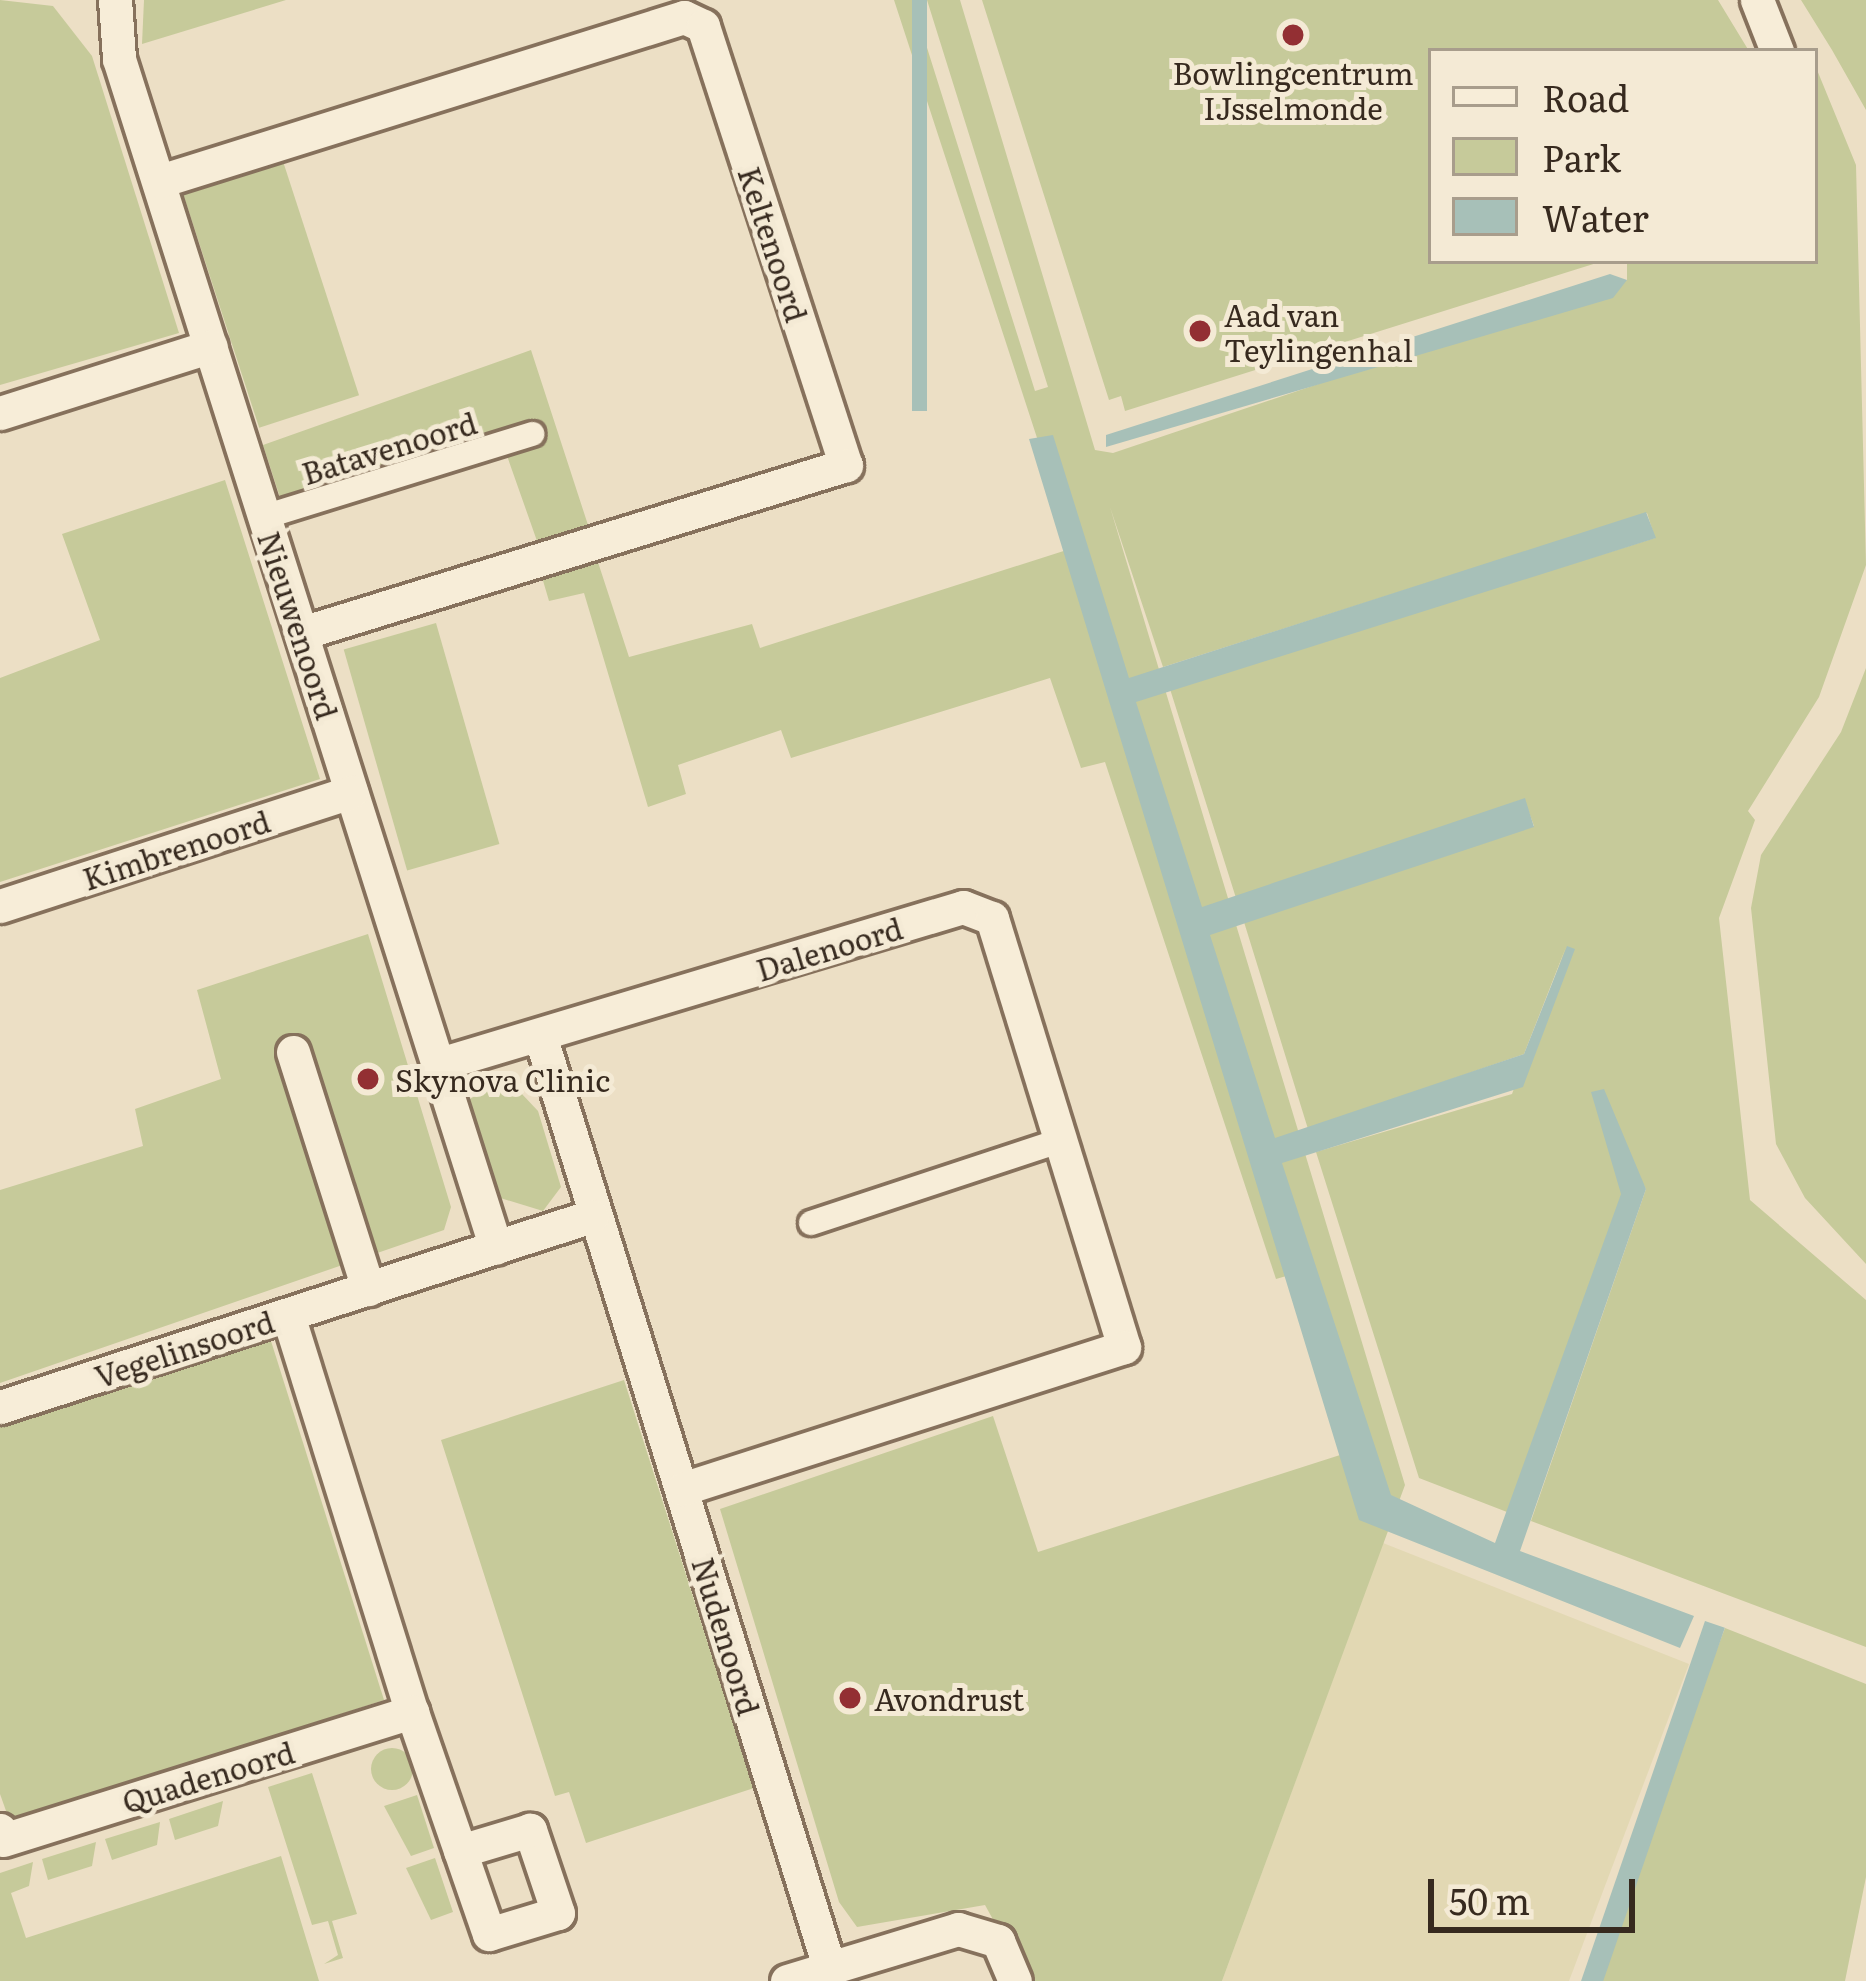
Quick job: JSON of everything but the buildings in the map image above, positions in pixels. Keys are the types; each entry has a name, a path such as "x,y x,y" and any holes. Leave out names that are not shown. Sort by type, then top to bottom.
{"street":[{"name":"Nieuwenoord","path":"115,0 119,59 351,792 443,1063 496,1248"},
{"path":"1757,0 1776,48"},
{"name":"Keltenoord","path":"160,182 684,17 704,26 846,465 302,633"},
{"path":"0,413 211,346"},
{"name":"Batavenoord","path":"264,517 532,434"},
{"name":"Kimbrenoord","path":"0,906 351,792"},
{"name":"Dalenoord","path":"443,1063 963,907 992,918 1124,1347 682,1489"},
{"path":"540,1035 592,1216"},
{"path":"293,1052 368,1289"},
{"path":"811,1223 1062,1140"},
{"name":"Vegelinsoord","path":"0,1407 592,1216"},
{"name":"Nudenoord","path":"592,1216 682,1489 829,1967"},
{"path":"288,1315 460,1851"},
{"name":"Quadenoord","path":"1,1837 412,1712"},
{"path":"787,1981 982,1930 1015,1981"}],"shaded area":[{"path":"1383,1543 1689,1664 1569,1981 1222,1981"}],"green space":[{"path":"0,0 53,6 92,56 179,333 0,385"},
{"path":"144,0 286,0 142,44"},
{"path":"894,0 912,0 1035,391 1048,387 927,0 960,0 1095,450 1113,453 1627,280 1627,264 1818,264 1818,72 1856,165 1866,565 1819,697 1748,811 1755,820 1719,918 1750,1200 1866,1300 1866,1647 1531,1521 1646,1189 1592,1093 1622,1194 1507,1512 1419,1478 1316,1152 1512,1094 1566,947 1524,1054 1308,1129 1244,922 1534,826 1524,799 1236,898 1170,689 1655,538 1647,513 1163,667 1110,507 1405,1485 1222,1981 1027,1981 985,1905 857,1927 839,1902 720,1509 993,1416 1038,1552 1365,1447 1307,1270 1276,1279 1105,762 1081,768 1050,678 791,758 781,730 678,765 686,794 648,807 584,593 549,601 539,567 594,550 629,657 752,624 760,648 1073,548"},
{"path":"982,0 1718,0 1747,48 1428,48 1428,264 1593,264 1125,411 1121,396 1109,400"},
{"path":"1801,0 1866,0 1866,110 1832,50"},
{"path":"279,149 359,395 259,428 179,181"},
{"path":"531,350 588,525 537,541 506,453 287,519 263,445"},
{"path":"225,480 320,779 0,882 0,678 100,640 62,534"},
{"path":"436,623 499,844 407,871 344,649"},
{"path":"1866,668 1866,1264 1805,1198 1776,1144 1751,908 1761,855 1841,732"},
{"path":"368,934 451,1207 444,1230 0,1383 0,1190 143,1146 135,1109 221,1079 197,990"},
{"path":"505,1076 538,1111 561,1187 543,1211 497,1197 467,1101"},
{"path":"258,1334 271,1341 384,1700 10,1822 0,1794 0,1417"},
{"path":"624,1380 754,1788 586,1843 569,1792 555,1796 441,1440"},
{"path":"1725,1628 1866,1684 1866,1877 1845,1981 1591,1981"},
{"path":"392,1748 407,1754 413,1769 407,1784 392,1790 377,1784 371,1769 377,1754"},
{"path":"312,1773 357,1914 332,1921 343,1958 324,1964 338,1955 328,1921 312,1925 268,1787"},
{"path":"417,1795 434,1848 411,1856 384,1806"},
{"path":"223,1801 218,1826 175,1840 169,1819"},
{"path":"160,1822 157,1845 112,1860 105,1839"},
{"path":"96,1842 92,1866 48,1880 42,1859"},
{"path":"281,1856 319,1981 0,1981 0,1873 33,1862 29,1886 11,1893 26,1938"},
{"path":"435,1858 453,1912 431,1920 406,1868"}],"water":[{"path":"912,0 927,0 927,411 912,411"},
{"path":"1610,274 1627,280 1613,298 1106,447 1106,435"},
{"path":"1053,435 1129,678 1646,512 1656,538 1136,702 1202,907 1525,798 1534,827 1210,935 1275,1138 1524,1054 1567,946 1575,949 1523,1087 1282,1163 1391,1495 1495,1543 1621,1194 1591,1092 1604,1089 1646,1189 1520,1551 1694,1616 1680,1648 1359,1520 1029,439"},
{"path":"1705,1621 1725,1628 1603,1981 1581,1981"}],"place":[{"name":"Bowlingcentrum IJsselmonde","path":"1293,35"},
{"name":"Aad van Teylingenhal","path":"1200,331"},
{"name":"Skynova Clinic","path":"368,1079"},
{"name":"Avondrust","path":"850,1698"}]}
